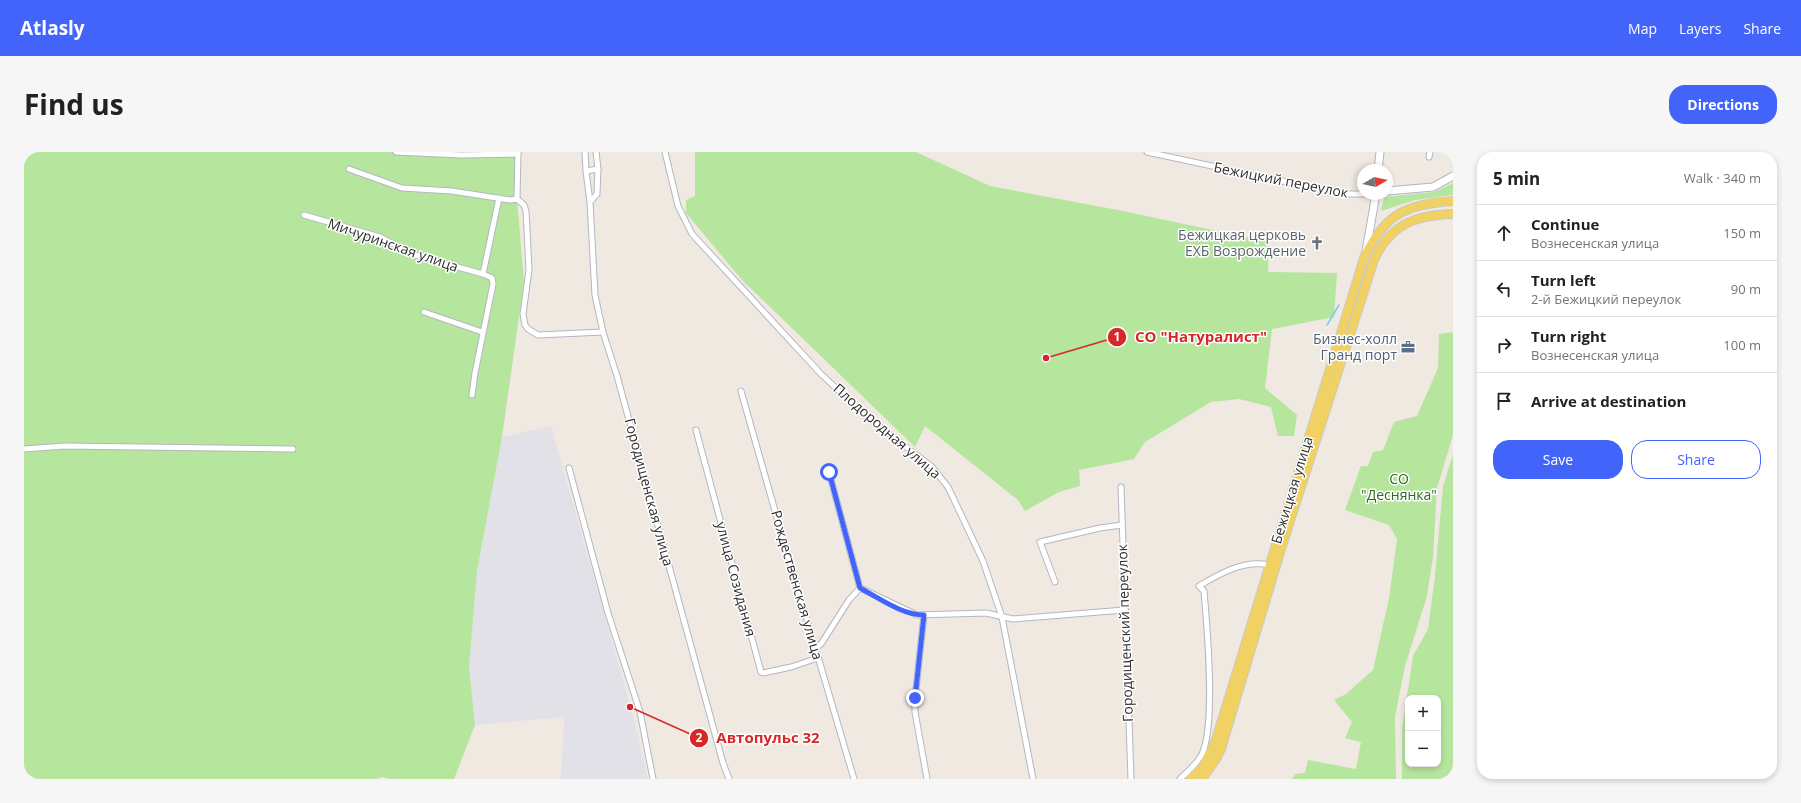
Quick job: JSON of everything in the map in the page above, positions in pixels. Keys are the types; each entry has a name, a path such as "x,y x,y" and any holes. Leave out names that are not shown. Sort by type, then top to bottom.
{"main road":[{"path":"1365,255 1375,235 1385,224 1399,214 1415,206 1453,201"},
{"name":"Бежицкая улица","path":"1202,779 1221,749 1283,542 1377,252 1392,233 1416,219 1430,215 1453,214"},
{"name":"Бежицкая улица","path":"1190,779 1204,764 1215,743 1365,255"}],"street":[{"path":"396,152 461,155 518,153 517,199"},
{"name":"Городищенская улица","path":"585,152 590,202 595,295 603,332 617,376 723,763 729,779"},
{"name":"Городищенская улица","path":"590,202 597,194 598,168 596,152"},
{"name":"Плодородная улица","path":"665,152 678,206 692,234 821,374 866,416 940,474 948,487 977,548 1002,617 1033,779"},
{"name":"Бежицкий переулок","path":"1147,152 1324,190 1357,194"},
{"path":"1379,164 1380,152"},
{"path":"586,170 598,168"},
{"path":"349,169 402,188 452,191 499,198 517,199 524,205 526,211 529,274 523,314 525,325 528,329 538,335 603,332"},
{"path":"1393,190 1433,187 1453,176"},
{"path":"472,395 482,332 493,284 492,278 483,274 499,198"},
{"name":"Бежицкая улица","path":"1365,255 1375,200"},
{"name":"Мичуринская улица","path":"304,215 380,237 410,253 483,274"},
{"path":"424,312 482,332"},
{"name":"Рождественская улица","path":"741,391 854,779"},
{"name":"улица Созидания","path":"696,430 761,672 775,672 818,658"},
{"path":"24,450 64,446 292,449"},
{"path":"569,468 608,613 640,712 653,779"},
{"path":"829,472 860,588 898,607 917,615 994,613 1002,617 1021,619 1124,610"},
{"name":"Городищенский переулок","path":"1120,487 1131,779"},
{"path":"1055,582 1040,542 1100,528 1122,525"},
{"path":"1180,779 1196,763 1203,753 1209,716 1206,610 1204,591 1199,586 1219,575 1253,563 1269,565"},
{"path":"815,648 821,644 849,600 860,588"},
{"path":"924,615 915,698 915,712 927,779"}],"shaded area":[{"path":"551,426 633,715 648,779 561,779 564,717 475,725 469,667 477,571 502,437"}],"green space":[{"path":"24,152 517,152 517,199 524,282 502,437 477,571 469,667 475,725 454,779 390,779 382,777 376,779 24,779"},
{"path":"695,152 916,152 990,186 1118,210 1269,242 1268,272 1337,273 1334,317 1272,329 1265,388 1297,415 1294,436 1278,436 1271,407 1239,399 1211,402 1145,442 1134,459 1079,470 1080,486 1059,492 1025,511 1018,500 925,426 915,447 742,280 686,213 686,200 695,196"},
{"path":"1453,183 1453,195 1415,200 1381,211 1383,200 1393,200 1393,196 1434,192"},
{"name":"СО \"Деснянка\"","path":"1453,332 1453,435 1437,488 1433,557 1427,596 1405,666 1395,717 1396,779 1292,779 1295,774 1305,773 1308,760 1356,769 1361,742 1345,738 1352,722 1334,700 1346,694 1373,670 1389,598 1397,539 1389,525 1345,510 1361,466 1368,466 1373,452 1383,450 1394,422 1417,416 1438,368 1439,334"},
{"path":"1453,455 1453,779 1402,779 1402,729 1405,709 1405,767 1441,767 1441,695 1407,695 1413,656 1428,629 1435,576 1443,486"}],"waterway":[{"path":"1327,325 1339,305"}],"place":[{"name":"Бежицкая церковь ЕХБ Возрождение","path":"1317,243"},
{"name":"Бизнес-холл Гранд порт","path":"1408,347"},
{"name":"СО \"Натуралист\"","path":"1046,358"},
{"name":"Автопульс 32","path":"630,707"}],"route":[{"path":"829,472 860,588 898,607 917,615 924,615 915,698"}]}
